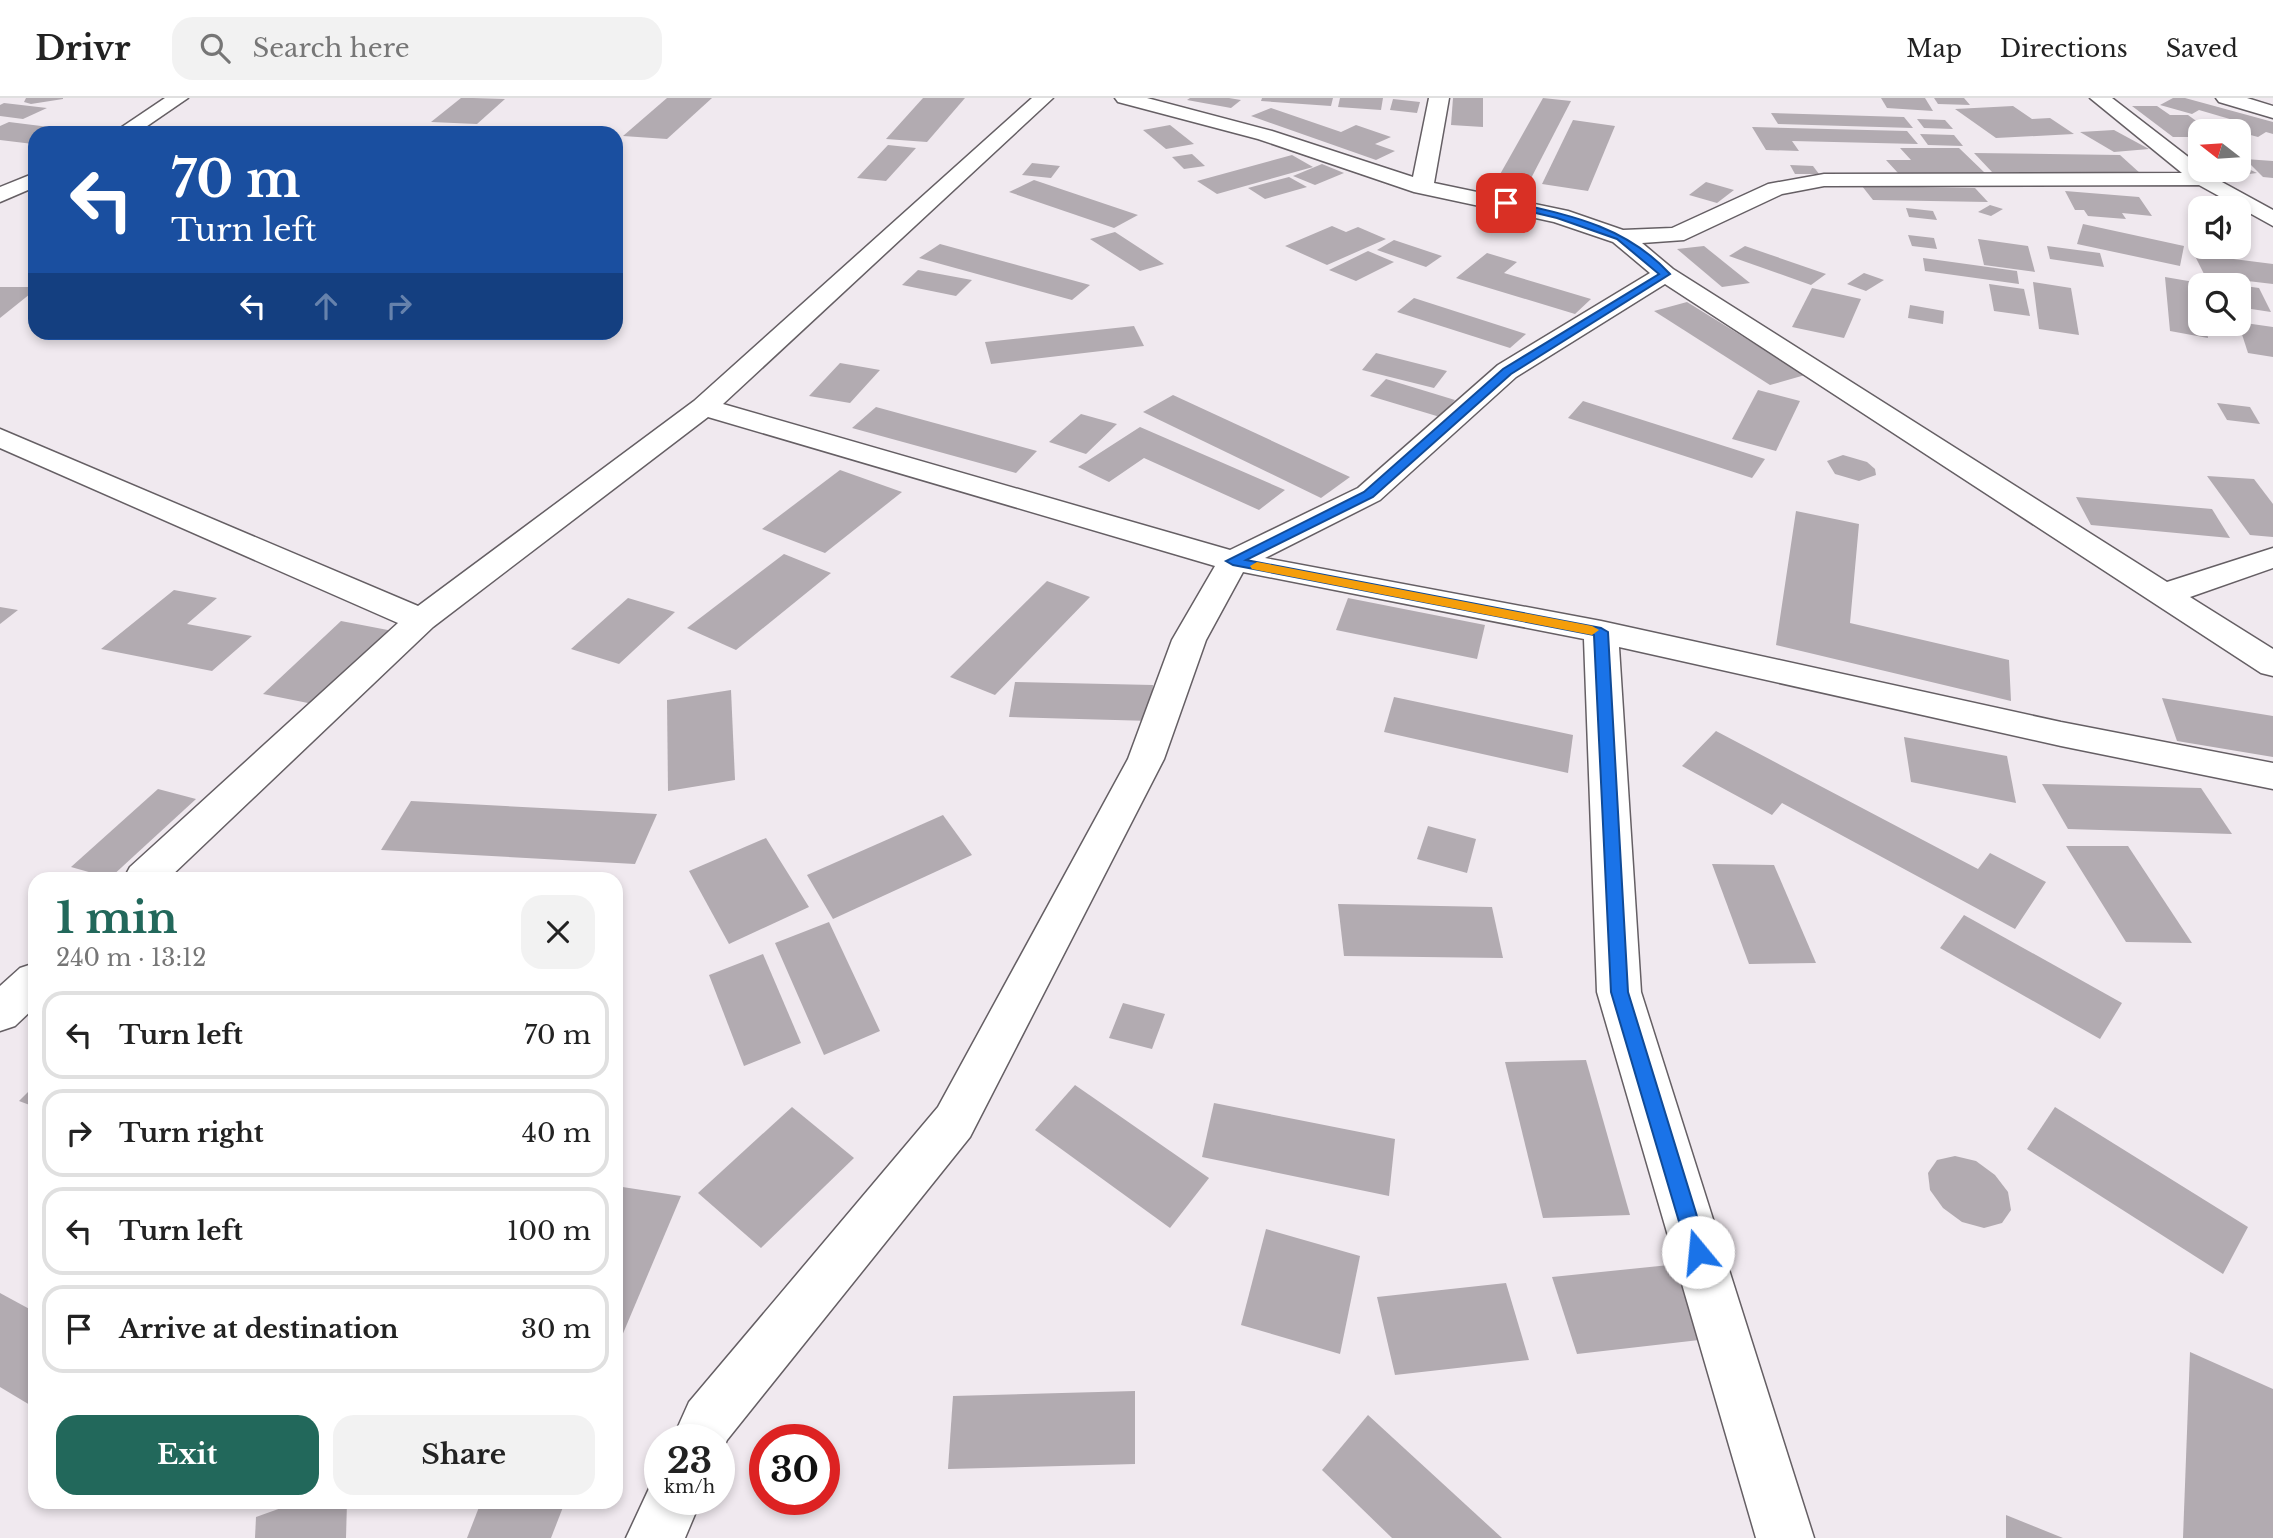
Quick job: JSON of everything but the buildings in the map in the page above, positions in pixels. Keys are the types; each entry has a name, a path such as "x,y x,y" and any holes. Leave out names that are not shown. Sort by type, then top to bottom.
{"street":[{"path":"134,126 178,98"},
{"path":"150,872 421,620 704,407 1043,98"},
{"path":"1125,98 1265,135 1422,187 1560,216 1620,237 1665,274 2273,666"},
{"path":"1422,187 1439,98"},
{"path":"2100,98 2188,167"},
{"path":"2226,98 2273,112"},
{"path":"1620,237 1676,234 1776,189 1824,180 2188,179"},
{"path":"0,195 28,182"},
{"path":"2208,182 2273,219"},
{"path":"707,1424 954,1122 1146,759 1189,640 1233,561 1369,494 1507,371 1665,274"},
{"path":"704,407 1233,561 1601,632 2062,734 2273,776"},
{"path":"0,438 421,620"},
{"path":"2165,594 2273,557"},
{"path":"1601,632 1619,992 1785,1538"},
{"path":"0,1013 28,987"},
{"path":"655,1538 666,1515"}],"slow traffic":[{"path":"1257,566 1592,630"}],"route":[{"path":"1506,203 1560,216 1620,237 1665,274 1507,371 1369,494 1233,561 1601,632 1619,992 1698,1252"}]}
